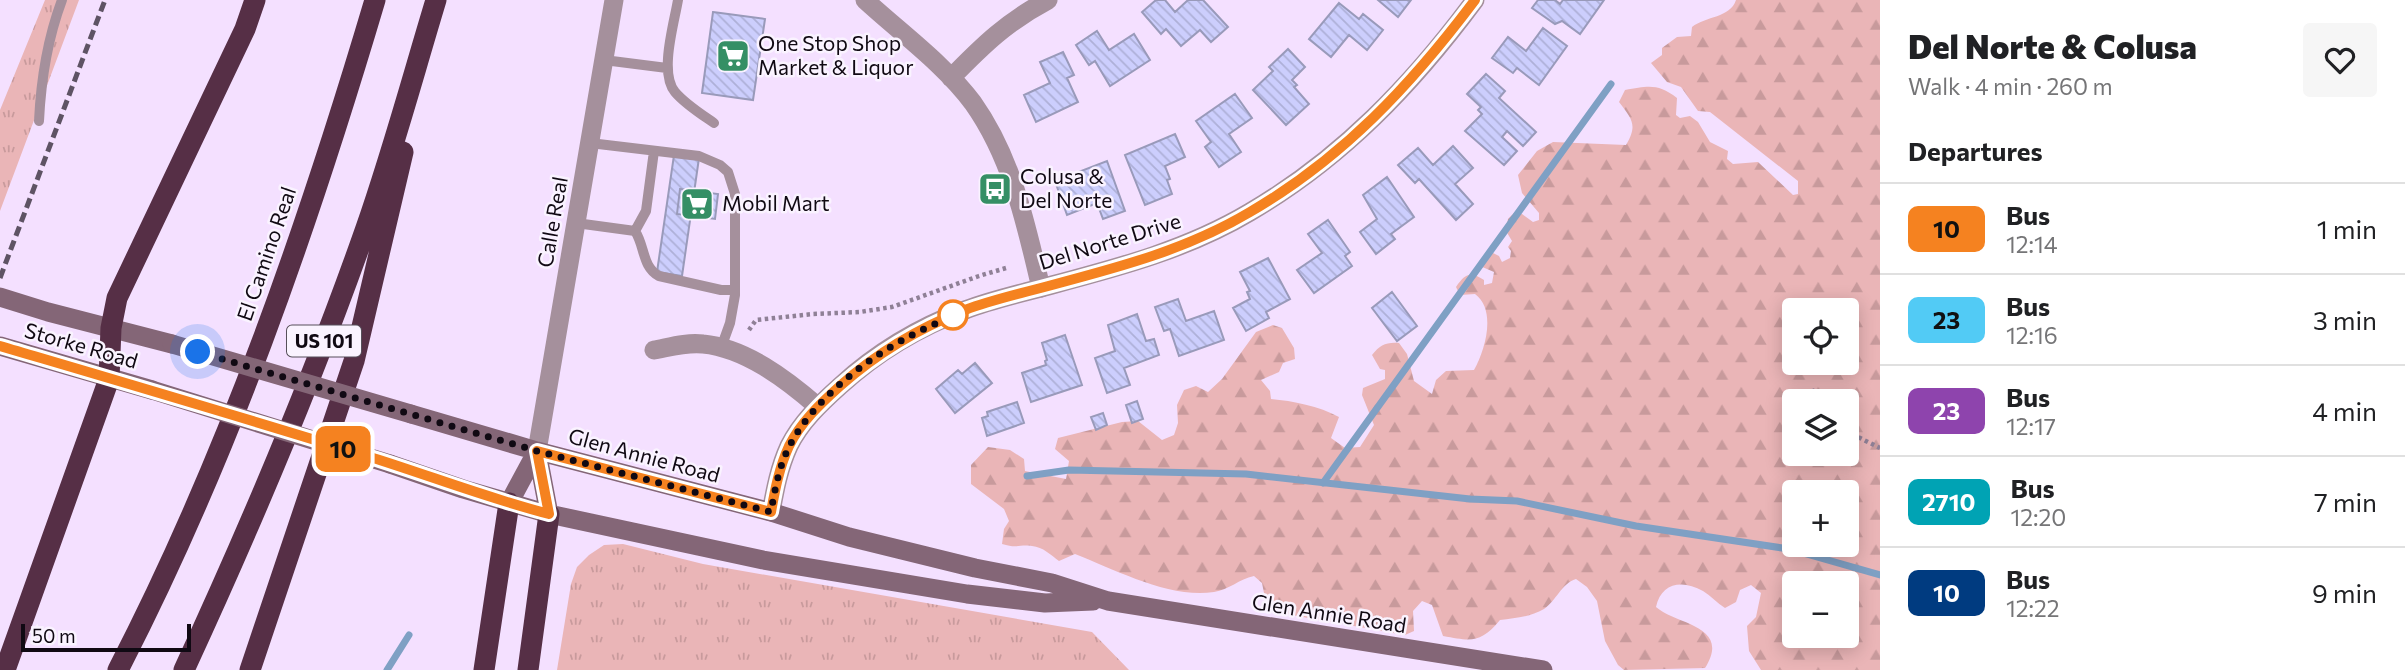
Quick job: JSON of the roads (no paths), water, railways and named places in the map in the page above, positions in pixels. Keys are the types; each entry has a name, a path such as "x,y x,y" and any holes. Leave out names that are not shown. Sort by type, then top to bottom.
{"highway":[{"path":"5,670 109,379 111,328 117,298 245,29 255,0"},
{"name":"El Camino Real","path":"118,670 147,615 265,334 306,218 375,0"},
{"path":"250,670 354,361 437,0"},
{"name":"US 101","path":"184,670 270,476 323,345 367,226 437,0"},
{"path":"484,670 509,503"},
{"path":"528,670 549,514"}],"main road":[{"name":"Storke Road","path":"0,298 172,344"},
{"name":"Glen Annie Road","path":"172,344 537,451 771,512 896,549 1052,583 1108,601 1543,670"},
{"name":"Storke Road","path":"0,346 390,464"},
{"path":"509,503 537,451"},
{"path":"537,451 549,514"},
{"name":"Glen Annie Road","path":"390,464 549,514 763,560 873,580 1045,604 1108,601"}],"street":[{"name":"Calle Real","path":"537,451 614,0"},
{"path":"865,0 951,78 972,103 997,141 1013,180 1041,288"},
{"path":"951,78 1005,25 1048,0"},
{"name":"Del Norte Drive","path":"771,512 779,473 790,445 817,406 863,365 912,334 964,310 1003,297 1129,265 1181,246 1250,213 1360,131 1397,96 1475,0"},
{"path":"654,350 702,344 721,348 757,362 797,388 817,406"}],"lane":[{"path":"38,121 47,47 62,0"},
{"path":"678,0 667,76 674,91 714,123"},
{"path":"604,60 667,68"},
{"path":"590,143 699,156 720,165 728,172 735,194 735,290 730,323 721,348"},
{"path":"635,231 646,211 654,151"},
{"path":"576,223 635,231"},
{"path":"635,231 652,272 659,276 735,290"}],"waterway":[{"path":"1323,483 1611,84"},
{"path":"1027,476 1069,470 1246,474 1470,499 1517,501 1636,526 1789,549 1880,575"},
{"path":"387,670 409,635"}],"railway":[{"path":"0,278 105,0"}],"place":[{"name":"One Stop Shop Market & Liquor","path":"733,56"},
{"name":"Colusa & Del Norte","path":"995,189"},
{"name":"Mobil Mart","path":"697,204"}]}
